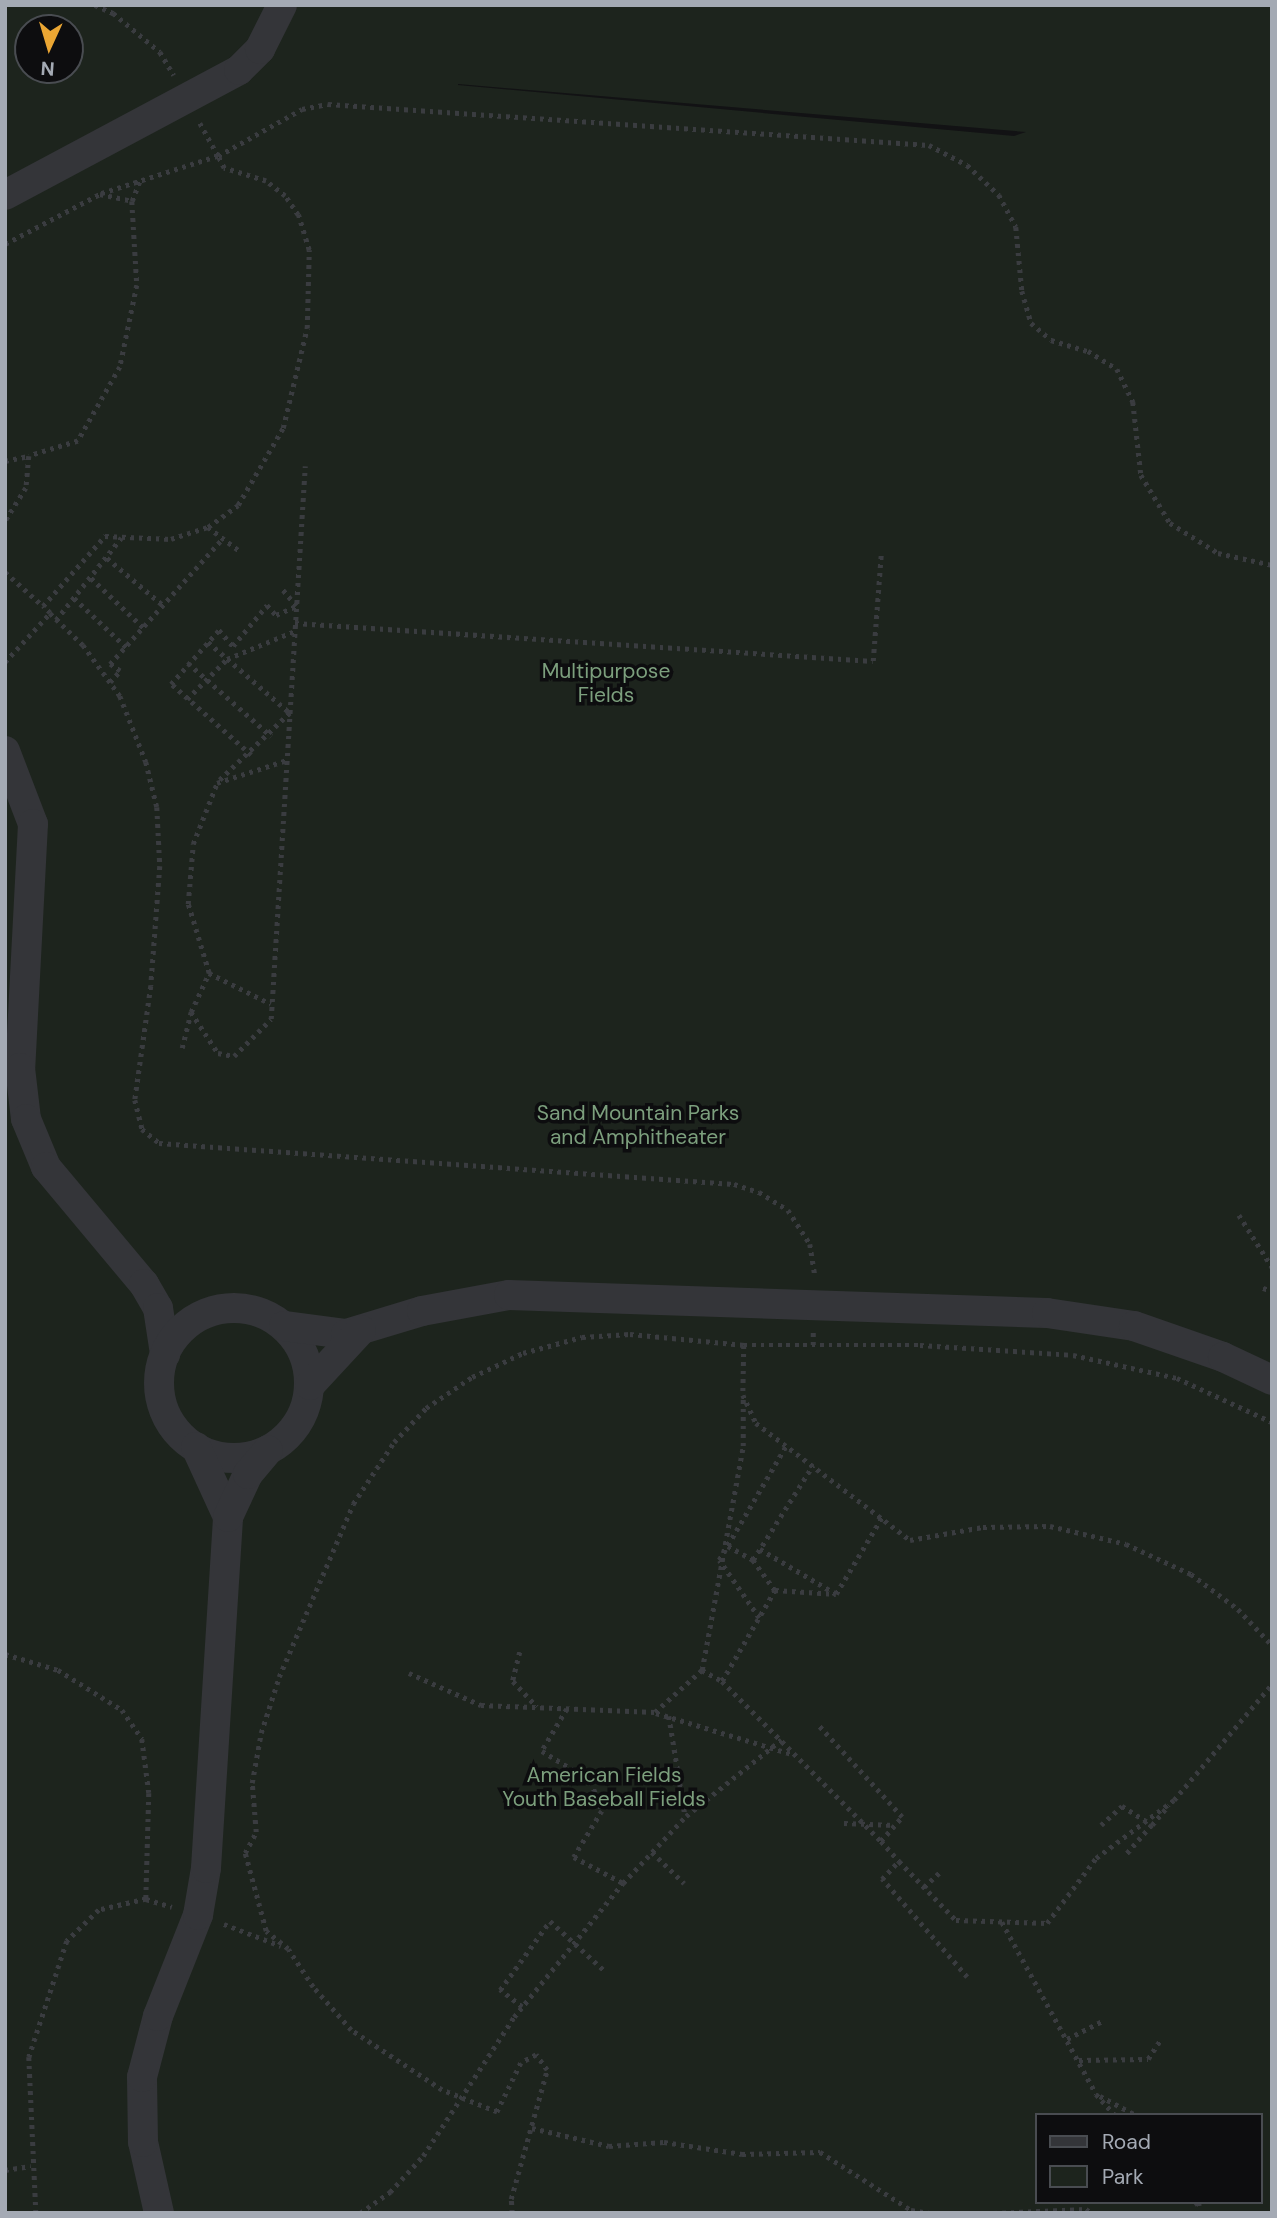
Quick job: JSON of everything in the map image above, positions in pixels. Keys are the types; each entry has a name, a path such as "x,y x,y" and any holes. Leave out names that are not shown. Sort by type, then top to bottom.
{"street":[{"path":"5,195 239,70 260,49 282,5"},
{"path":"5,751 33,824 20,1068 26,1119 46,1167 144,1284 158,1308 165,1354 159,1396 168,1420 196,1447 228,1517"},
{"path":"144,1284 185,1304 214,1311 257,1311 284,1326 346,1334 422,1311 509,1295 814,1304 1090,1318 1178,1339 1272,1380"},
{"path":"165,1354 185,1326 214,1311"},
{"path":"159,2213 143,2142 142,2077 158,2016 198,1915 205,1878 228,1517 248,1474 268,1450 294,1430 306,1408 310,1385 307,1361 284,1326"},
{"path":"310,1385 361,1330"},
{"path":"196,1447 230,1458 268,1450"}],"path":[{"path":"43,606 104,536 171,539 208,527 250,490 283,428 307,328 311,273 298,215 285,196 266,181 224,168 160,52 113,13 95,5"},
{"path":"5,244 100,194 141,177 218,156 302,109 328,104 929,145 967,165 999,195 1016,227 1022,291 1031,323 1051,340 1088,351 1116,369 1133,402 1141,475 1170,523 1218,553 1272,565"},
{"path":"5,461 78,440 120,366 137,285 132,201 141,177"},
{"path":"100,194 132,201"},
{"path":"5,521 26,488 29,456"},
{"path":"191,1012 218,1053 234,1056 271,1019 305,466"},
{"path":"208,527 239,550"},
{"path":"56,620 122,538"},
{"path":"110,682 120,671 110,664 145,629 223,538"},
{"path":"295,622 873,662 881,555"},
{"path":"107,558 164,606"},
{"path":"5,572 83,645 110,682 132,720 157,807 160,866 151,986 135,1100 142,1129 159,1143 228,1151 734,1184 759,1192 788,1210 810,1244 816,1266 813,1345"},
{"path":"91,578 145,629"},
{"path":"281,589 296,606"},
{"path":"74,598 127,648"},
{"path":"251,755 172,684 219,630 233,646 267,605 276,615 296,606"},
{"path":"5,662 50,613"},
{"path":"187,699 204,678 227,659 295,631"},
{"path":"208,642 290,713"},
{"path":"188,663 271,736"},
{"path":"182,1048 191,1012 209,973 188,904 193,844 217,783 271,736 290,713"},
{"path":"217,783 286,760"},
{"path":"209,973 271,1004"},
{"path":"1239,1215 1272,1267"},
{"path":"1263,1288 1272,1290"},
{"path":"512,2213 511,2199 547,2070 536,2055 521,2063 497,2112 442,2091 351,2030 313,1987 288,1949 266,1931 245,1853 256,1832 252,1783 261,1733 279,1677 353,1504 394,1442 426,1408 472,1377 523,1353 582,1337 630,1334 744,1345 1073,1355 1177,1378 1272,1422"},
{"path":"655,1712 702,1670 719,1560 743,1446 744,1345"},
{"path":"743,1395 756,1423 910,1540 983,1527 1050,1526 1126,1544 1191,1574 1238,1609 1272,1645"},
{"path":"719,1560 786,1446"},
{"path":"753,1560 813,1465"},
{"path":"836,1594 882,1517"},
{"path":"728,1546 753,1560 775,1590 836,1594"},
{"path":"760,1549 836,1594"},
{"path":"719,1560 759,1618"},
{"path":"722,1681 775,1590"},
{"path":"520,1652 513,1681 538,1707"},
{"path":"5,1654 58,1670 122,1710 142,1739 149,1793 146,1899 99,1910 68,1941 40,2014 29,2057 31,2166 36,2213"},
{"path":"702,1670 722,1681 866,1825 956,1920 1047,1923 1096,1857 1174,1800"},
{"path":"409,1673 481,1705 655,1712 795,1755"},
{"path":"1125,1856 1272,1684"},
{"path":"567,1709 542,1751 591,1781 602,1811 574,1857 623,1883"},
{"path":"669,1716 686,1816"},
{"path":"817,1724 902,1816 881,1841"},
{"path":"360,2213 390,2192 423,2156 522,2007 623,1883 686,1816 781,1740"},
{"path":"1101,1825 1122,1806 1152,1825"},
{"path":"844,1823 895,1825"},
{"path":"652,1852 684,1882"},
{"path":"898,1861 881,1879 967,1977"},
{"path":"924,1887 940,1872"},
{"path":"522,2007 500,1990 550,1921 605,1971"},
{"path":"1002,1922 1096,2094 1113,2113"},
{"path":"1067,2039 1101,2022"},
{"path":"1079,2060 1148,2059 1161,2039"},
{"path":"1096,2094 1131,2113"},
{"path":"532,2128 609,2146 664,2142 742,2154 820,2152 911,2210 931,2213"},
{"path":"5,2170 31,2166"},
{"path":"1086,2209 1092,2204"},
{"path":"994,2213 1086,2209 1092,2213"}],"green space":[{"name":"Sand Mountain Parks and Amphitheater","path":"5,5 1272,5 1272,2213 5,2213","holes":["458,84 1026,132 1014,136"]}],"park label":[{"name":"Multipurpose Fields","path":"606,683"},
{"name":"American Fields Youth Baseball Fields","path":"604,1787"}]}
